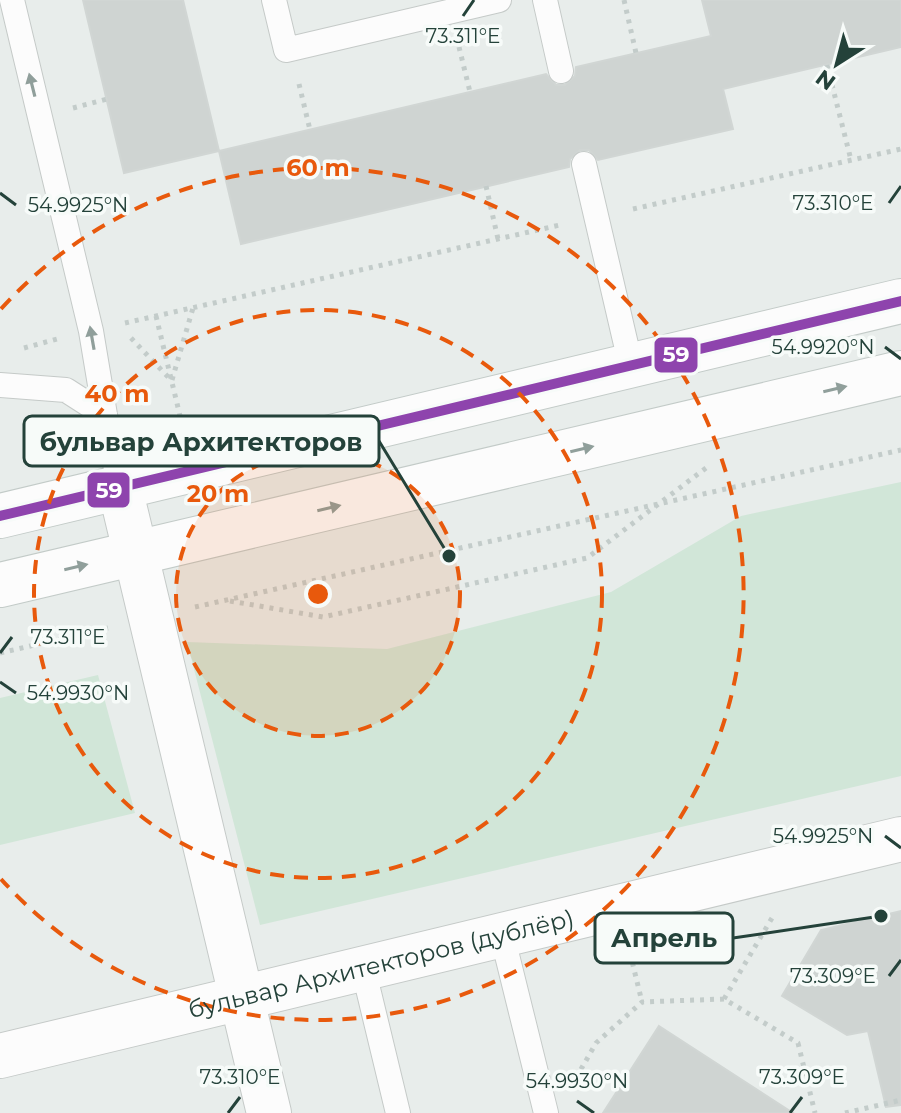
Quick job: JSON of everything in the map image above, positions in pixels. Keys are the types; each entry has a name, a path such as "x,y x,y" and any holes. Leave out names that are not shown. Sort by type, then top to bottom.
{"main road":[{"path":"0,516 901,301"},
{"path":"0,585 901,373"},
{"path":"120,488 269,1113"},
{"name":"бульвар Архитекторов (дублёр)","path":"0,1056 901,839"}],"lane":[{"path":"12,0 91,331 120,488"},
{"path":"274,0 286,50 499,0"},
{"path":"545,0 561,71"},
{"path":"584,164 631,366"},
{"path":"0,385 66,390 105,415"},
{"path":"502,935 546,1113"},
{"path":"363,968 398,1113"}],"path":[{"path":"624,0 636,53"},
{"path":"457,40 470,92"},
{"path":"827,65 851,160"},
{"path":"297,77 310,130"},
{"path":"78,107 107,99"},
{"path":"172,381 118,325 901,149"},
{"path":"486,186 498,239"},
{"path":"172,381 193,308"},
{"path":"156,316 181,420"},
{"path":"15,350 91,331"},
{"path":"0,653 901,450"},
{"path":"225,601 323,617 587,558 718,460"},
{"path":"724,999 775,912"},
{"path":"629,950 642,1002"},
{"path":"573,1083 596,1043 642,1002 724,999 798,1043 815,1113"},
{"path":"845,1113 901,1100"}],"green space":[{"path":"901,482 901,776 260,925 187,642 387,649 611,592 741,516"},
{"path":"98,675 135,813 0,845 0,698"}],"building":[{"path":"83,0 183,0 219,151 124,173"},
{"path":"702,0 901,0 901,47 723,89 733,129 598,160 589,150 580,150 570,159 569,167 241,244 219,151 546,74 556,85 565,85 575,76 576,67 711,36"},
{"path":"901,911 901,1105 886,1107 868,1031 847,1035 782,996 821,930"},
{"path":"659,1026 793,1113 603,1113"}],"transit line":[{"name":"59","path":"0,516 901,301"}],"place":[{"name":"бульвар Архитекторов","path":"449,556"},
{"name":"Апрель","path":"881,916"}]}
